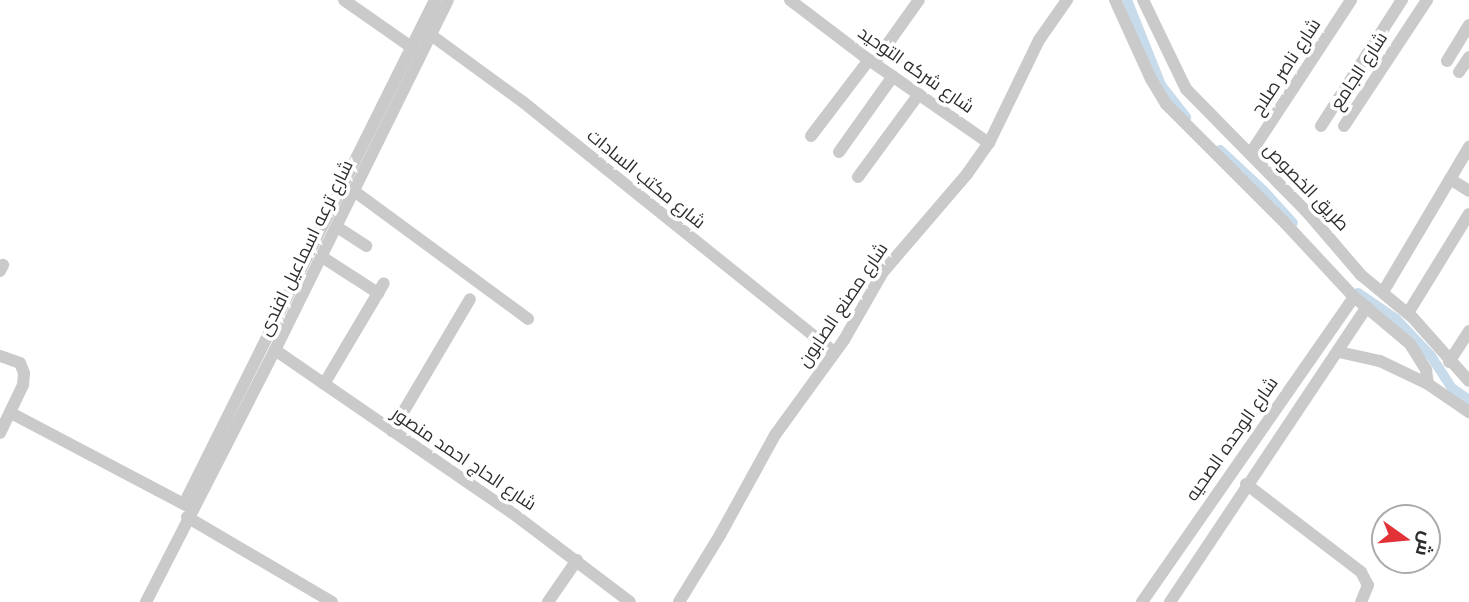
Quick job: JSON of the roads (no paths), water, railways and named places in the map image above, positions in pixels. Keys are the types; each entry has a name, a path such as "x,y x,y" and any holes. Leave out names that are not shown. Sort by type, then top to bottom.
{"street":[{"path":"344,0 358,4 411,47"},
{"name":"شارع ترعه اسماعيل افندى","path":"187,510 275,350 337,227 394,94 411,47 435,0"},
{"name":"شارع ترعه اسماعيل افندى","path":"187,510 394,94 431,35 448,0"},
{"name":"شارع شركه التوحيد","path":"790,0 989,143"},
{"path":"811,136 919,0"},
{"name":"شارع مصنع الصابون","path":"679,602 720,535 775,435 835,353 888,265 967,174 989,143 1039,40 1067,0"},
{"path":"1115,0 1150,79 1166,104 1285,223 1354,297 1410,344 1426,370 1428,384"},
{"name":"طريق الخصوص","path":"1143,0 1186,89 1342,250 1361,275 1408,313 1449,362 1469,381"},
{"name":"شارع ناصر صلاح","path":"1250,154 1351,0"},
{"path":"1321,126 1402,0"},
{"name":"شارع الجامع","path":"1344,126 1427,0"},
{"path":"1447,61 1469,26"},
{"name":"شارع مكتب السادات","path":"431,35 523,102 835,353"},
{"path":"1459,72 1469,57"},
{"path":"839,152 893,76"},
{"path":"858,177 919,94"},
{"path":"1383,292 1469,147"},
{"path":"1450,179 1469,191"},
{"path":"354,191 528,319"},
{"path":"1408,313 1469,214"},
{"path":"337,227 366,246"},
{"path":"322,257 381,288 324,384"},
{"name":"شارع الوحده الصحيه","path":"1142,602 1354,297"},
{"path":"392,432 470,299"},
{"path":"1152,587 1171,601 1246,484 1339,352 1367,307"},
{"path":"1449,362 1469,331"},
{"name":"شارع الحاج احمد منصور","path":"275,350 577,560 630,602"},
{"path":"1339,352 1380,361 1428,384 1469,412"},
{"path":"0,356 20,363 24,373 11,413 0,433"},
{"path":"11,413 187,510 332,602"},
{"path":"1246,484 1361,572 1368,585 1361,602"},
{"path":"146,602 187,510"},
{"path":"548,602 577,560"}],"waterway":[{"path":"1127,0 1161,85 1186,117"},
{"path":"1220,150 1264,191 1293,223"},
{"path":"1358,293 1396,319 1431,356 1452,388 1469,400"}]}
